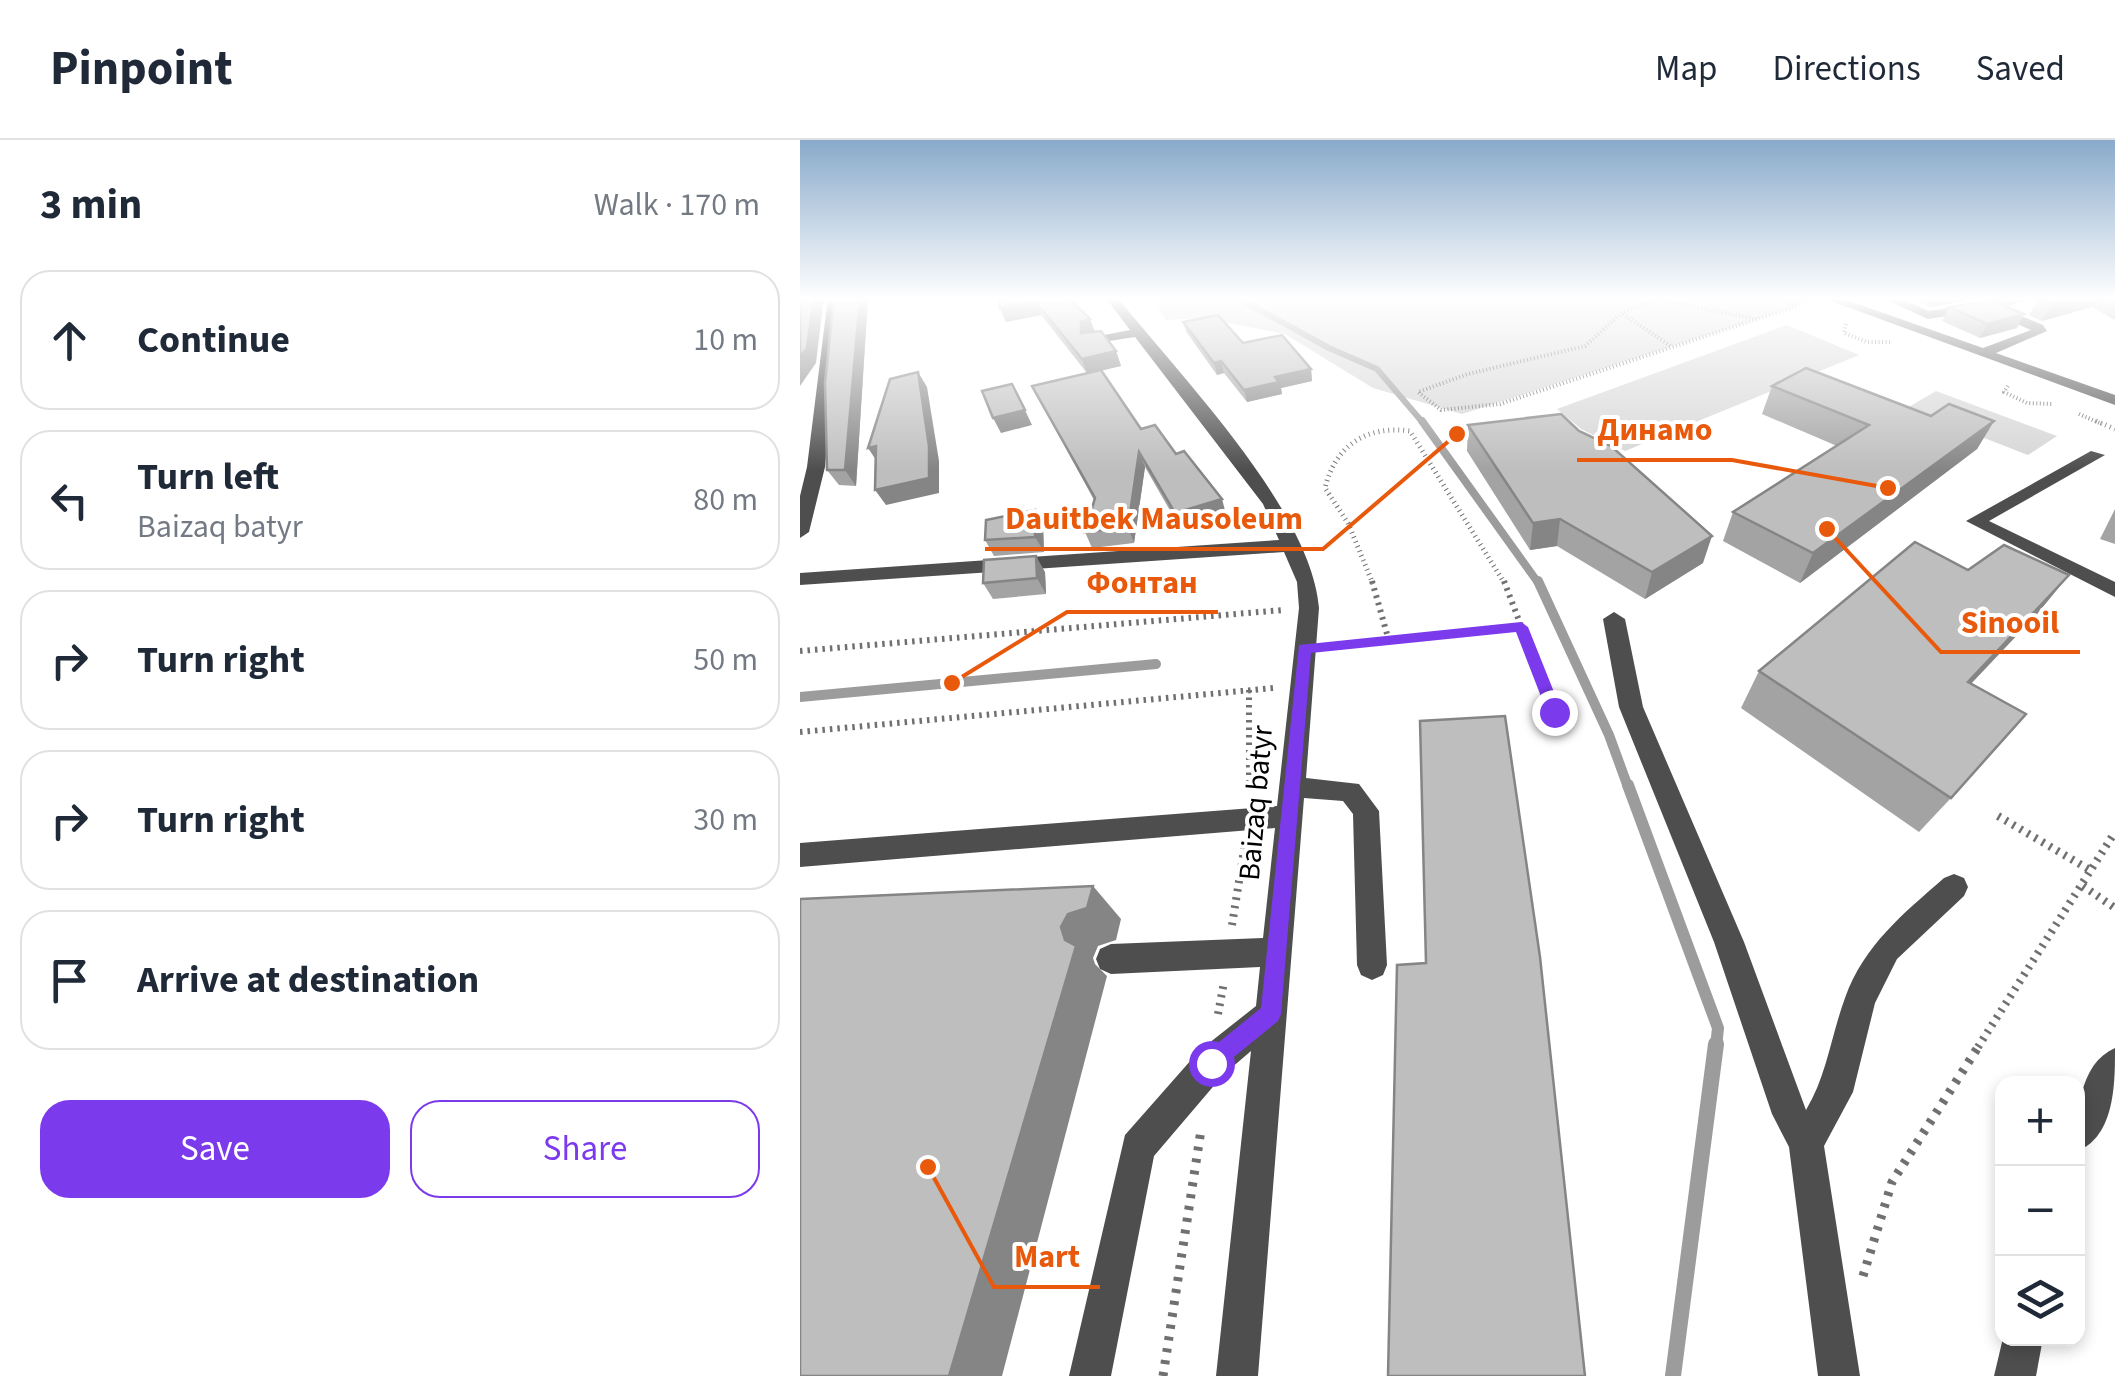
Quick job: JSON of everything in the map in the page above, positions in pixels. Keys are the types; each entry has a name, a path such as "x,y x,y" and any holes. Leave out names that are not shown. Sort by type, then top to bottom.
{"street":[{"path":"800,532 816,467 828,355"},
{"name":"Baizaq batyr","path":"1156,355 1272,503 1294,545 1307,582 1309,608 1286,816 1237,1376"},
{"path":"1993,355 2115,400"},
{"path":"2097,455 1975,521 2115,590"},
{"path":"800,579 1294,545"},
{"path":"1614,618 1631,707 1729,942 1789,1114 1806,1143 1840,1376"},
{"path":"1290,787 1350,791 1366,811 1372,965"},
{"path":"800,855 1286,816"},
{"path":"1806,1143 1836,1092 1860,1000 1886,949 1954,887"},
{"path":"1111,959 1276,952"},
{"path":"1090,1376 1138,1148 1211,1063 1270,1014"},
{"path":"2085,1120 2115,1065"},
{"path":"2015,1376 2021,1346"}],"path":[{"path":"1549,355 1468,374 1418,392 1441,410 1500,404 1653,355"},
{"path":"1389,641 1377,590 1341,509 1325,488 1332,464 1349,444 1397,428 1410,432 1501,574 1554,712"},
{"path":"800,652 1309,608"},
{"path":"1304,649 1521,627"},
{"path":"800,732 1300,685"},
{"path":"1998,816 2090,870"},
{"path":"1857,1296 1892,1182 2115,832"},
{"path":"2082,886 2115,908"}],"shaded area":[{"path":"1319,355 1646,355 1462,414 1373,388"},
{"path":"1706,355 1859,355 1625,451 1581,429 1557,409"},
{"path":"1936,391 2057,436 2028,455 1907,408"}],"building":[{"path":"828,355 855,355 845,470 827,470"},
{"path":"1208,355 1299,355 1311,369 1275,377 1279,382 1244,390 1221,361 1214,363"},
{"path":"1806,368 1931,416 1949,404 1994,421 1813,553 1733,512 1869,425 1772,386"},
{"path":"1101,370 1141,429 1155,425 1176,454 1184,451 1222,499 1175,513 1139,452 1128,527 1085,532 1095,498 1032,386"},
{"path":"918,372 929,446 929,478 875,490 876,446 868,448 890,379"},
{"path":"1012,384 1025,410 993,418 982,391"},
{"path":"1561,414 1579,431 1611,446 1712,536 1652,572 1560,519 1533,523 1468,425"},
{"path":"1035,510 1035,537 985,540 986,520"},
{"path":"1915,542 1968,570 2004,545 2069,575 1968,682 2026,714 1951,798 1759,671"},
{"path":"1036,556 1037,578 983,583 984,560"},
{"path":"1505,716 1540,957 1585,1376 1388,1376 1397,965 1426,963 1420,721"},
{"path":"1093,886 1087,908 1068,914 1061,927 1065,940 1076,946 949,1376 800,1376 800,899"}],"waterway":[{"path":"1344,355 1377,369 1424,424"},
{"path":"1422,421 1539,584"},
{"path":"1538,581 1609,735 1628,787"},
{"path":"800,697 1156,664"},
{"path":"1628,785 1718,1028 1716,1047"},
{"path":"1673,1376 1716,1044"}],"place":[{"name":"Dauitbek Mausoleum","path":"1457,434"},
{"name":"Динамо","path":"1888,488"},
{"name":"Sinooil","path":"1827,529"},
{"name":"Фонтан","path":"952,683"},
{"name":"Mart","path":"928,1167"}],"route":[{"path":"1211,1063 1270,1014 1304,649 1521,627 1554,712"}]}
